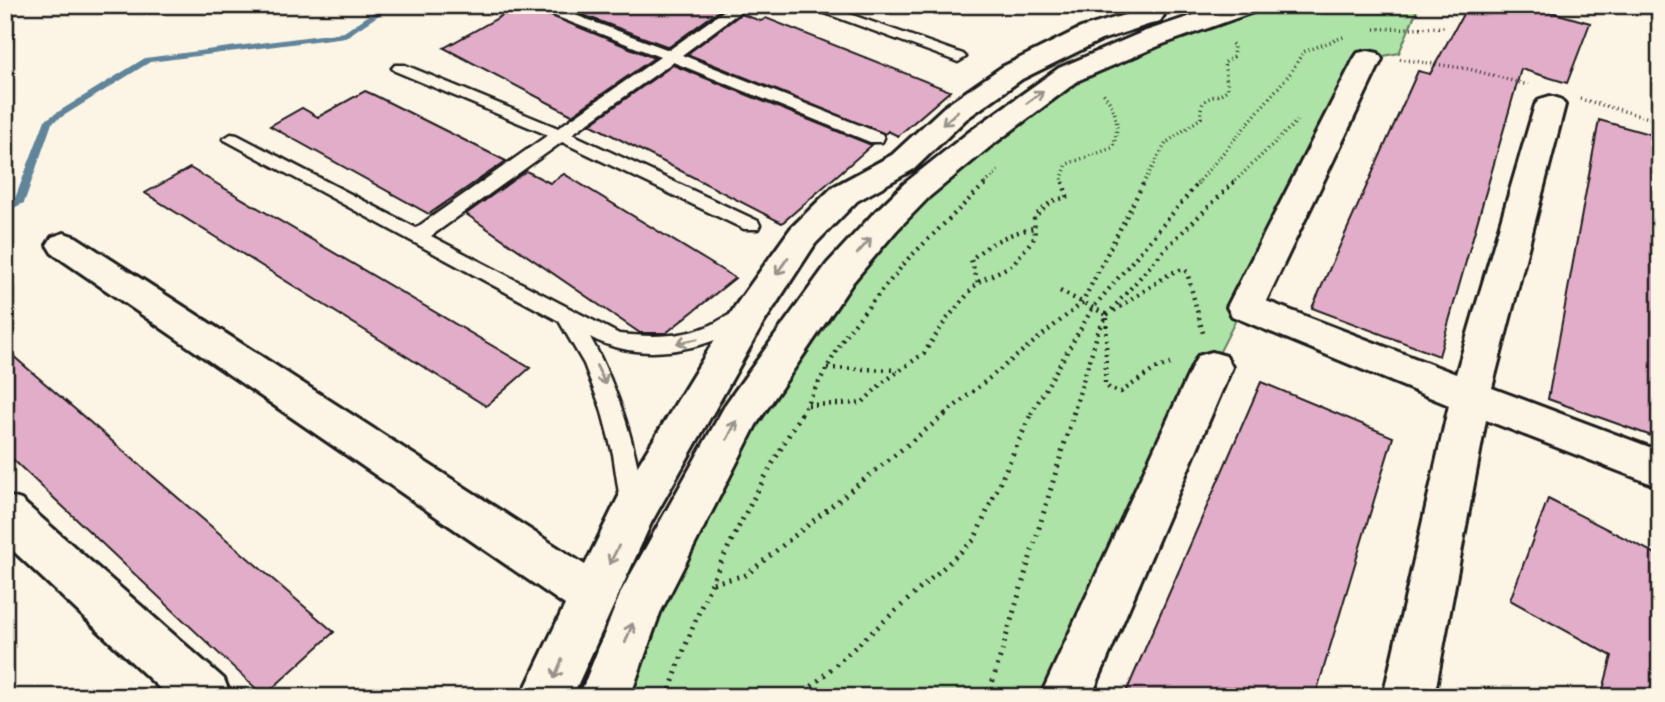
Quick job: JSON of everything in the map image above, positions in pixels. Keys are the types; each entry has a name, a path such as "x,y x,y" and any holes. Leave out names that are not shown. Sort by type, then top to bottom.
{"street":[{"path":"547,697 634,512 749,315 803,236 845,194 904,162 955,113 983,91 1041,57 1116,26 1187,5"},
{"path":"604,697 639,606 741,414 840,273 910,197 980,139 1069,74 1153,38 1250,5"},
{"path":"1116,26 1153,38"},
{"path":"1362,41 1245,306 1660,469"},
{"path":"1408,697 1471,397 1553,96"},
{"path":"872,181 888,182 910,197"},
{"path":"64,244 593,597"},
{"path":"1065,697 1199,354"},
{"path":"5,514 206,697"}],"lane":[{"path":"534,5 672,55 876,138"},
{"path":"418,236 743,5"},
{"path":"810,5 958,57"},
{"path":"400,68 561,135 751,225"},
{"path":"231,139 615,341 650,346 687,342 720,331 749,315"},
{"path":"567,316 603,379 618,418 628,463 634,512"}],"path":[{"path":"800,697 974,540 1027,418 1092,309 1292,71 1303,52 1444,27"},
{"path":"712,583 746,575 1082,303 1166,143 1201,118 1200,107 1204,100 1228,89 1224,63 1233,57 1234,46 1226,37"},
{"path":"1362,41 1420,61 1469,69 1553,96 1660,121"},
{"path":"1093,96 1109,86"},
{"path":"807,405 862,403 899,370 924,354 946,320 978,282 1013,265 1035,237 1034,217 1052,201 1067,197 1062,178 1067,164 1112,148 1119,134 1113,104 1101,91"},
{"path":"988,697 1098,332 1107,315 1165,249 1301,117"},
{"path":"668,697 681,651 746,509 846,334 908,259 1008,162"},
{"path":"978,282 971,260 979,250 1022,230 1034,228"},
{"path":"1183,269 1187,272 1199,354 1155,369 1121,391 1110,389 1105,384 1107,315 1171,273 1183,269"},
{"path":"1060,291 1107,315"},
{"path":"827,368 899,370"}],"green space":[{"path":"1250,5 1419,5 1399,53 1368,59 1212,367 1065,697 604,697 840,273 1044,90"}],"building":[{"path":"521,5 654,58 572,115 444,48"},
{"path":"556,5 718,5 724,7 669,47"},
{"path":"1468,5 1526,5 1590,23 1567,83 1521,69 1439,356 1312,308 1418,71 1430,74"},
{"path":"741,14 761,21 766,18 950,91 898,136 888,131 885,134 687,54"},
{"path":"673,65 872,145 782,223 590,124"},
{"path":"365,91 506,161 429,214 270,126 302,108 318,117"},
{"path":"1599,120 1660,137 1660,439 1548,399"},
{"path":"190,168 530,368 486,406 145,193"},
{"path":"526,171 550,183 564,174 735,278 666,333 640,333 466,214"},
{"path":"5,349 334,632 264,696 5,452"},
{"path":"1261,382 1393,437 1315,697 1124,697"},
{"path":"1548,499 1660,556 1660,697 1601,697 1612,656 1510,600"}],"waterway":[{"path":"5,13 19,5"},
{"path":"5,209 19,203 48,122 148,60 346,34 390,5"}]}
